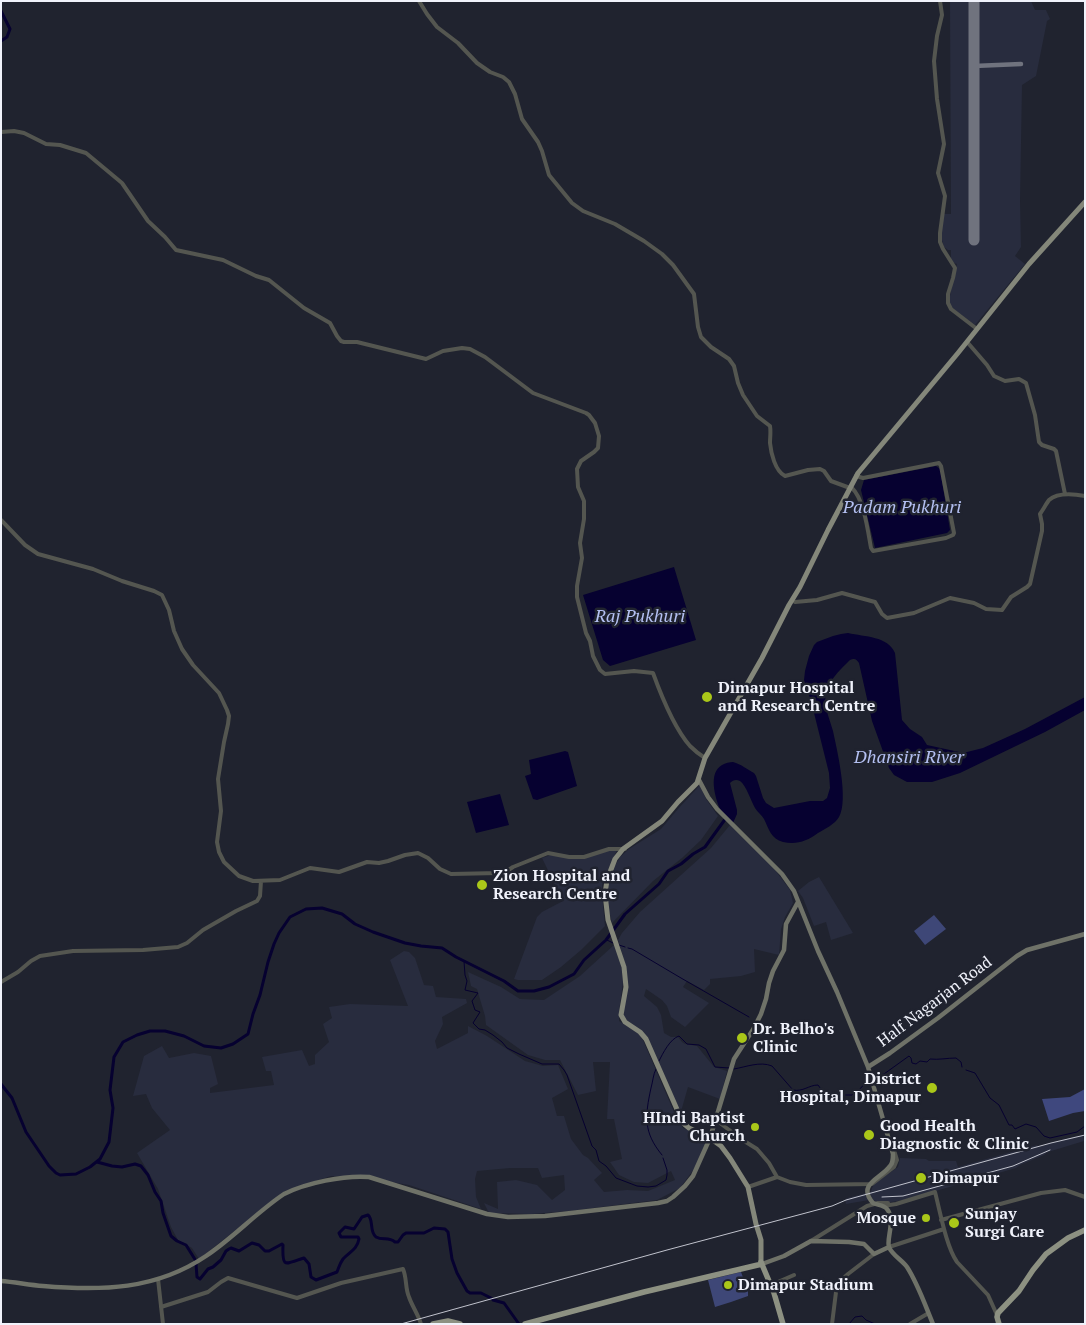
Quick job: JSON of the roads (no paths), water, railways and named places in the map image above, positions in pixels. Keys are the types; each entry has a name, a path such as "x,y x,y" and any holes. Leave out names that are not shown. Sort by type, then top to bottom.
{"highway":[{"path":"999,1324 997,1315 1019,1291 1046,1254 1068,1238 1085,1230"},
{"path":"762,1263 771,1285 782,1324"},
{"path":"525,1324 762,1263"},
{"path":"762,1263 782,1324"},
{"path":"433,1324 448,1321 460,1324"}],"main road":[{"path":"889,1247 874,1254 864,1244 811,1241 784,1256 762,1263 761,1240 748,1187 718,1143 692,1130 683,1123 646,1039 622,1018 621,1012 626,983 621,956 606,910 606,880 611,868 624,849 663,823 699,781 707,762 795,602 857,476 868,459 1028,267 1085,204"},
{"path":"857,476 968,343 1028,267"},
{"path":"851,488 762,658 705,758 699,781 718,810 782,874 794,891 868,1067"},
{"path":"1,1281 45,1286 109,1289 158,1279 190,1266 207,1256 280,1197 294,1190 328,1180 367,1177 487,1214 508,1217 545,1216 647,1204 670,1199 680,1192 693,1176 710,1138 734,1059 754,1028 763,1008 773,971 784,950 786,924 798,902"},
{"path":"793,912 801,910"},
{"name":"Half Nagarjan Road","path":"883,1206 875,1205 871,1202 868,1196 868,1188 871,1183 891,1166 893,1154 868,1067 938,1018 1027,950 1085,934"},
{"path":"883,1206 889,1214 891,1228 889,1247 912,1280 932,1324"},
{"path":"896,1257 906,1267 914,1280 932,1324"}],"street":[{"path":"420,1 437,27 458,43 477,63 490,72 507,79 515,94 522,119 542,151 550,178 570,202 580,209 615,224 648,244 673,264 694,294 698,328 701,337 710,347 729,359 734,366 736,378 743,393 754,412 770,426 771,447 777,468 782,475 820,469 824,471 831,481 855,491 861,500 873,551 946,538 953,535 940,463 863,478 857,476"},
{"path":"940,1 942,15 934,61 937,99 944,144 938,173 945,199 940,242 955,268 947,300 950,307 977,329"},
{"path":"1,132 24,133 46,144 60,145 86,153 122,183 148,222 176,250 224,260 256,276 269,280 304,308 330,323 336,336 341,341 357,342 426,359 443,351 466,348 488,360 533,393 589,415 597,427 600,440 597,450 580,463 578,469 578,487 584,501 584,519 580,542 582,558 576,586 577,597 595,662 605,674 634,671 653,673 661,693 685,738 690,746 705,758"},
{"path":"968,343 994,376 1005,381 1020,379 1026,384 1035,415 1039,442 1042,446 1056,451 1065,494"},
{"path":"795,602 817,600 845,593 875,602 882,614 887,618 914,613 950,598 974,603 986,609 1002,610 1011,597 1027,588 1030,584 1042,531 1040,516 1050,499 1065,494 1085,496"},
{"path":"1,520 38,554 93,569 162,595 169,610 174,632 182,649 193,665 219,693 229,715 218,779 221,811 217,842 224,862 237,875 253,881 282,880 310,868 337,872 367,862 379,863 418,852 445,872 451,874 499,873 548,853 569,857 584,857 609,849 624,849"},
{"path":"1,982 18,972 31,960 40,956 73,951 143,950 178,947 203,930 257,901 260,896 260,881"},
{"path":"716,1120 757,1149 769,1163 777,1177 806,1185 871,1185 894,1167 896,1160 891,1142 887,1136"},
{"path":"748,1187 777,1177"},
{"path":"942,1220 1041,1193 1065,1190 1085,1197"},
{"path":"811,1241 867,1206 878,1203 896,1203 935,1192 944,1229 955,1259 988,1295 997,1315"},
{"path":"883,1206 928,1194"},
{"path":"889,1247 944,1229"},
{"path":"832,1324 837,1284 874,1254"},
{"path":"161,1308 209,1292 228,1278 297,1298 341,1283 403,1269 406,1278 406,1289 421,1324"},
{"path":"771,1285 794,1275"},
{"path":"158,1279 163,1324"},
{"path":"910,1324 927,1314"}],"water":[{"name":"Padam Pukhuri","path":"936,466 940,469 950,530 947,533 875,548 861,490 864,480"},
{"name":"Raj Pukhuri","path":"674,567 696,640 610,666 603,660 583,595"},
{"name":"Dhansiri River","path":"848,633 882,640 892,647 895,653 902,720 910,729 922,737 927,745 967,752 983,748 1025,729 1085,697 1085,710 1045,732 960,773 932,782 907,782 894,775 889,768 872,721 859,663 852,659 832,679 827,688 825,698 843,787 842,809 837,820 806,840 797,843 779,841 771,833 755,808 744,786 740,781 736,780 730,783 737,810 733,823 720,809 714,786 715,774 718,769 728,763 736,763 754,773 763,798 766,803 774,808 810,801 823,801 827,798 830,788 829,773 804,680 805,671 809,656 817,642"},
{"path":"565,751 568,752 577,786 537,800 533,799 525,776 531,774 529,760"},
{"path":"500,794 509,825 476,833 467,802"}],"waterway":[{"path":"1,11 10,29 7,37 1,41"},
{"name":"Dhansiri River","path":"1,1084 12,1098 26,1132 49,1166 60,1175 76,1174 100,1159 109,1142 113,1108 110,1090 114,1057 123,1042 150,1031 165,1031 184,1036 204,1046 221,1048 233,1044 248,1034 274,944 290,917 306,909 322,908 342,914 355,924 405,943 442,948 504,981 518,991 534,991 549,987 574,974 584,960 606,940 625,914 659,884 668,871 705,847 726,818"},
{"path":"607,940 615,944"},
{"path":"619,945 625,947"},
{"path":"628,948 749,1017"},
{"path":"464,961 467,981 465,990 478,993 472,1001 475,1010 480,1012 473,1023 479,1029 493,1035 507,1048 519,1054 542,1064 559,1064 567,1075 599,1161 616,1178 637,1186 656,1186 666,1180 667,1170 663,1158"},
{"path":"659,1061 670,1043 679,1036 687,1044 699,1045 706,1049 715,1067 729,1068"},
{"path":"873,1077 884,1074 909,1056 912,1063 916,1064 920,1061 927,1062 930,1059 956,1058 961,1062 962,1067"},
{"path":"734,1069 758,1064 772,1066 793,1090 818,1085 828,1097 852,1095 869,1079"},
{"path":"656,1069 649,1098 647,1123 651,1139 662,1155"},
{"path":"966,1070 975,1073 990,1098 999,1105 1009,1125 1012,1125 1015,1129 1026,1124 1036,1127 1044,1136 1050,1138 1077,1132 1085,1126"},
{"path":"97,1162 122,1167 135,1164 141,1166 148,1175 161,1201 171,1236 186,1245 196,1261"},
{"path":"196,1264 197,1277 200,1279 231,1248 239,1251 252,1243 259,1245 265,1251 269,1251 282,1244 284,1261 289,1263 304,1258 309,1264 311,1277 316,1280 337,1272 342,1261 355,1248 359,1239 358,1237 341,1237 339,1233 345,1227 354,1229 362,1217 368,1215 374,1235 381,1239 390,1239 395,1242 398,1242 406,1233 424,1233 434,1228 445,1229 448,1232 452,1259 467,1291 470,1293 481,1293 491,1298"},
{"path":"493,1300 504,1303 519,1324"},
{"path":"849,1324 855,1317 862,1316 875,1324"}],"railway":[{"path":"401,1324 1085,1135"},
{"path":"882,1197 903,1196 1013,1166 1050,1150"}],"place":[{"name":"Dimapur Hospital and Research Centre","path":"707,697"},
{"name":"Zion Hospital and Research Centre","path":"482,885"},
{"name":"Dr. Belho's Clinic","path":"742,1038"},
{"name":"District Hospital, Dimapur","path":"932,1088"},
{"name":"HIndi Baptist Church","path":"755,1127"},
{"name":"Good Health Diagnostic & Clinic","path":"869,1135"},
{"name":"Dimapur","path":"921,1178"},
{"name":"Mosque","path":"926,1218"},
{"name":"Sunjay Surgi Care","path":"954,1223"},
{"name":"Dimapur Stadium","path":"728,1285"}]}
